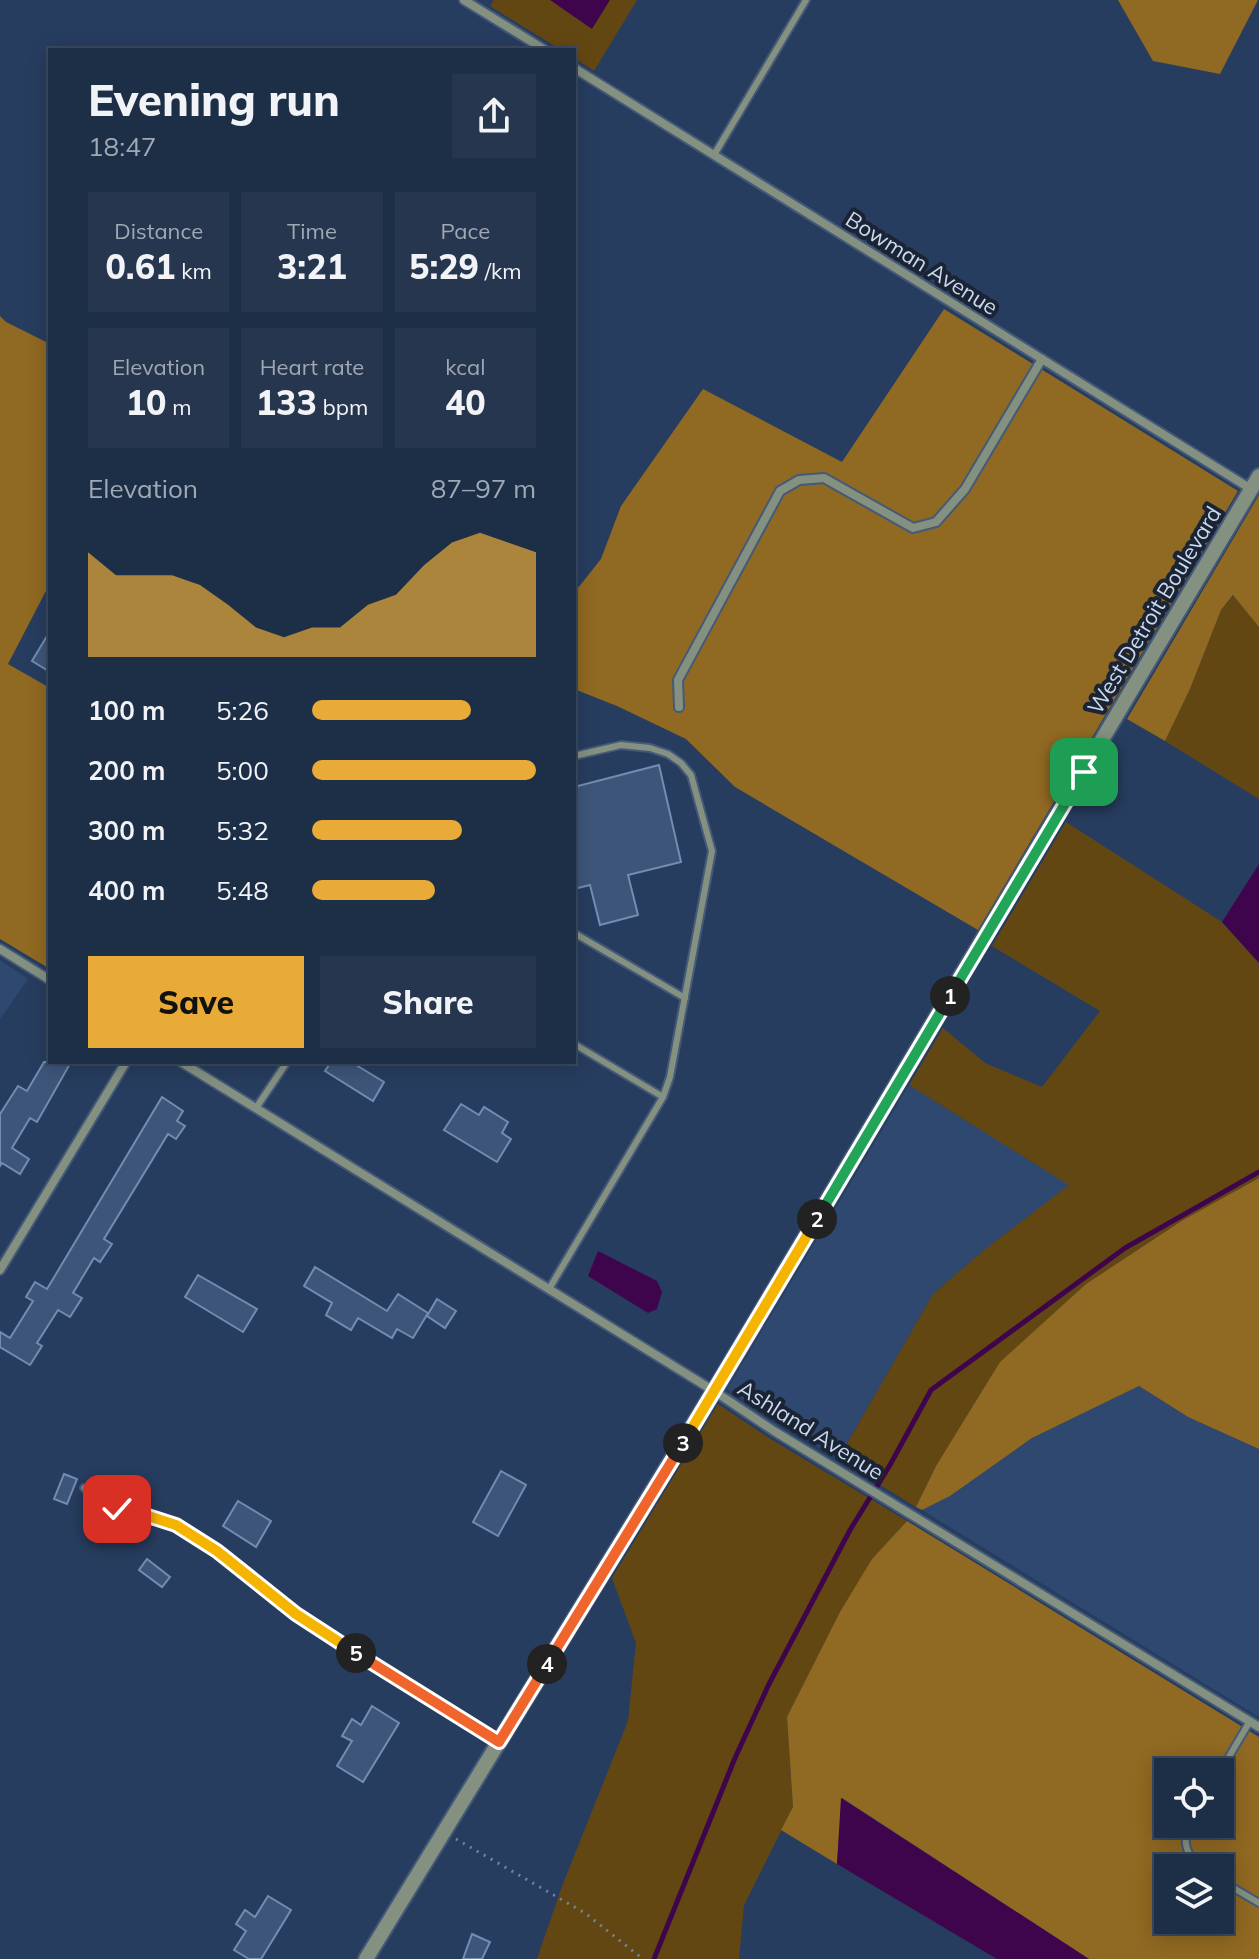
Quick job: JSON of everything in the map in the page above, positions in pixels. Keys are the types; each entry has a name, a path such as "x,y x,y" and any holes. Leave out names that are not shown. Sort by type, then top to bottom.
{"street":[{"path":"464,0 479,4 542,48"},
{"name":"Bowman Avenue","path":"576,69 1251,489"},
{"path":"679,707 678,680 780,491 799,480 824,478 913,528 936,522 965,489 1042,359"},
{"name":"West Detroit Boulevard","path":"366,1959 714,1391 1259,476"},
{"path":"0,949 48,979"},
{"path":"0,1270 125,1064"},
{"name":"Ashland Avenue","path":"184,1064 774,1431 1259,1727"}],"lane":[{"path":"714,155 806,0"},
{"path":"549,1289 663,1097 670,1077 712,851 691,775 681,763 668,754 650,748 621,745 576,756"},
{"path":"576,934 685,998"},
{"path":"576,1045 663,1097"},
{"path":"256,1108 286,1064"},
{"path":"84,1488 117,1509 176,1525 217,1551 296,1614 499,1742"},
{"path":"1228,1758 1250,1721"},
{"path":"1234,1888 1259,1903"}],"path":[{"path":"456,1839 585,1913 643,1959"}],"shaded area":[{"path":"494,0 637,0 594,71 576,59 576,48 558,48 490,6"},
{"path":"550,0 610,0 592,29"},
{"path":"1118,0 1258,0 1220,74 1153,61"},
{"path":"944,309 1238,491 978,930 735,787 686,739 576,690 576,590 601,559 621,506 703,389 842,462"},
{"path":"0,316 48,343 48,587 8,664 48,687 48,968 0,939"},
{"path":"1259,495 1259,627 1233,595 1221,610 1190,689 1165,741 1127,719"},
{"path":"1234,595 1259,627 1259,799 1165,741 1190,689 1221,610"},
{"path":"1066,822 1222,922 1259,963 1259,1178 1183,1220 1086,1284 1001,1362 936,1466 916,1507 838,1459 933,1294 984,1250 1069,1185 909,1085 943,1028 985,1063 1042,1087 1100,1011 992,946"},
{"path":"1259,864 1259,963 1222,922"},
{"path":"0,960 28,979 0,1019"},
{"path":"909,1085 1070,1185 984,1250 933,1294 838,1459 727,1389"},
{"path":"1259,1178 1259,1449 1188,1417 1139,1386 1032,1438 950,1496 922,1510 916,1507 936,1466 1000,1362 1086,1284 1183,1220"},
{"path":"598,1251 657,1281 662,1292 657,1309 648,1313 588,1276"},
{"path":"1139,1386 1188,1417 1259,1449 1259,1717 922,1510 950,1496 1032,1438"},
{"path":"718,1404 907,1521 872,1559 787,1717 793,1807 744,1905 739,1959 537,1959 561,1889 628,1721 636,1643 612,1578"},
{"path":"907,1521 1259,1737 1259,1959 1089,1959 842,1798 837,1864 781,1830 793,1807 787,1717 840,1612 872,1559"},
{"path":"841,1798 1089,1959 997,1959 837,1864"}],"building":[{"path":"48,634 48,671 32,661"},
{"path":"659,765 681,862 628,875 638,915 600,925 590,885 576,888 576,786"},
{"path":"44,1062 70,1064 37,1122 30,1118 12,1148 29,1159 20,1174 2,1163 0,1166 0,1114 18,1086 27,1091"},
{"path":"330,1064 354,1064 384,1082 373,1101 325,1071"},
{"path":"162,1097 183,1111 177,1121 185,1126 176,1139 168,1134 104,1239 112,1244 100,1262 94,1258 73,1293 82,1298 70,1317 58,1310 37,1343 42,1346 30,1365 0,1347 0,1332 10,1338 33,1301 26,1297 35,1282 47,1289"},
{"path":"461,1104 479,1115 484,1107 508,1122 502,1133 511,1139 497,1162 444,1130"},
{"path":"315,1267 387,1311 398,1294 428,1313 413,1338 397,1329 392,1338 358,1318 351,1330 326,1315 332,1303 304,1286"},
{"path":"198,1275 257,1309 243,1332 185,1297"},
{"path":"437,1299 456,1311 445,1328 427,1316"},
{"path":"501,1471 526,1485 498,1536 473,1522"},
{"path":"64,1474 77,1479 67,1504 54,1499"},
{"path":"238,1501 271,1521 256,1547 223,1526"},
{"path":"147,1559 170,1577 162,1587 139,1570"},
{"path":"372,1706 399,1723 363,1782 337,1766 352,1741 342,1736 352,1719 361,1725"},
{"path":"268,1896 291,1910 261,1959 249,1959 234,1950 246,1931 236,1924 245,1910 255,1917"},
{"path":"472,1934 490,1942 482,1959 463,1959"}],"waterway":[{"path":"654,1959 735,1758 769,1684 850,1530 931,1390 1125,1248 1259,1172"}],"route":[{"path":"117,1509 176,1525 217,1551 296,1614 499,1742 714,1391 1084,772"}]}
